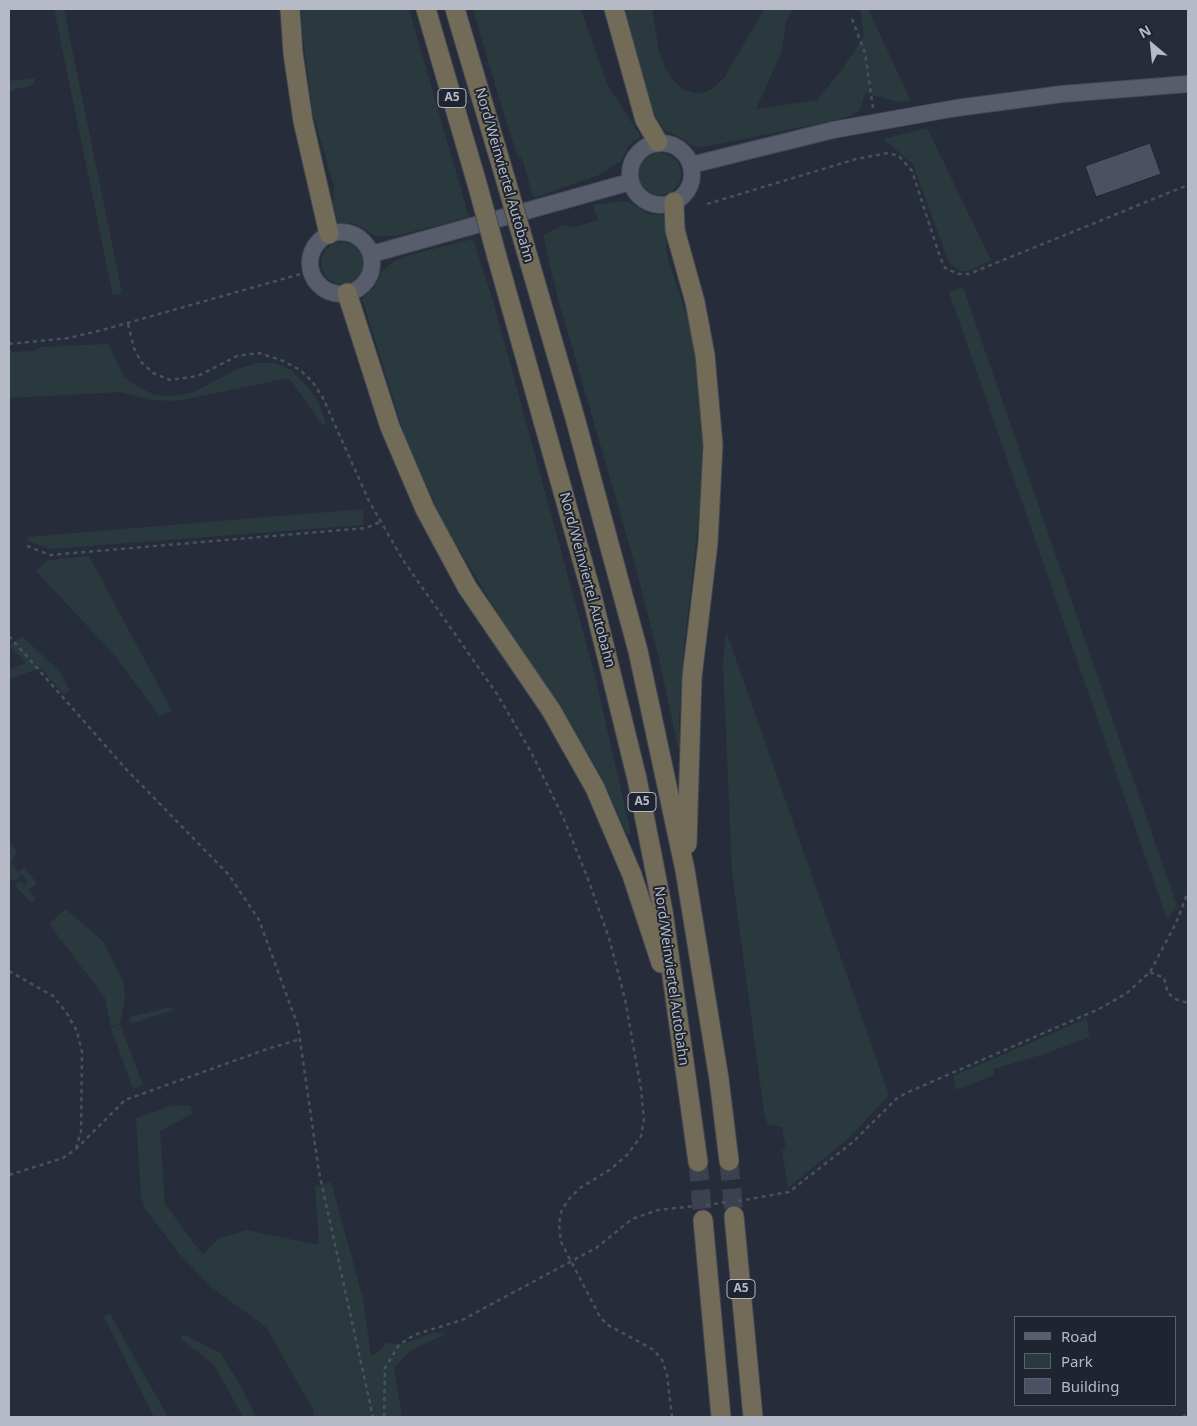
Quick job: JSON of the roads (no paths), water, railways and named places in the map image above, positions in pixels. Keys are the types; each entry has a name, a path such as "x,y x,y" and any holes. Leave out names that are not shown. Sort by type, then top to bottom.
{"highway":[{"path":"290,9 293,53 303,121 329,234"},
{"name":"Nord/Weinviertel Autobahn","path":"426,9 590,588 620,705 663,911 698,1162"},
{"name":"Nord/Weinviertel Autobahn","path":"455,9 621,580 685,870 719,1079 729,1161"},
{"path":"614,9 646,120 658,142"},
{"path":"674,202 676,230 695,302 705,354 713,445 708,543 691,685 685,870"},
{"path":"346,293 390,427 425,510 467,587 556,718 609,819 648,918 678,1019"},
{"name":"A5","path":"734,1216 753,1417"},
{"name":"A5","path":"703,1220 721,1417"}],"main road":[{"path":"691,165 784,141 875,122 1011,100 1188,84"},
{"path":"658,142 676,146 684,152 691,165 691,183 681,198 665,205 647,202 633,190 630,182 630,163 635,155 649,144 658,142"},
{"path":"372,254 630,182"},
{"path":"337,232 352,233 365,242 372,254 372,268 369,277 356,290 346,293 337,294 321,286 311,271 312,253 316,245 329,234 337,232"}],"tunnel":[{"path":"729,1161 734,1216"},
{"path":"698,1162 703,1220"}]}
